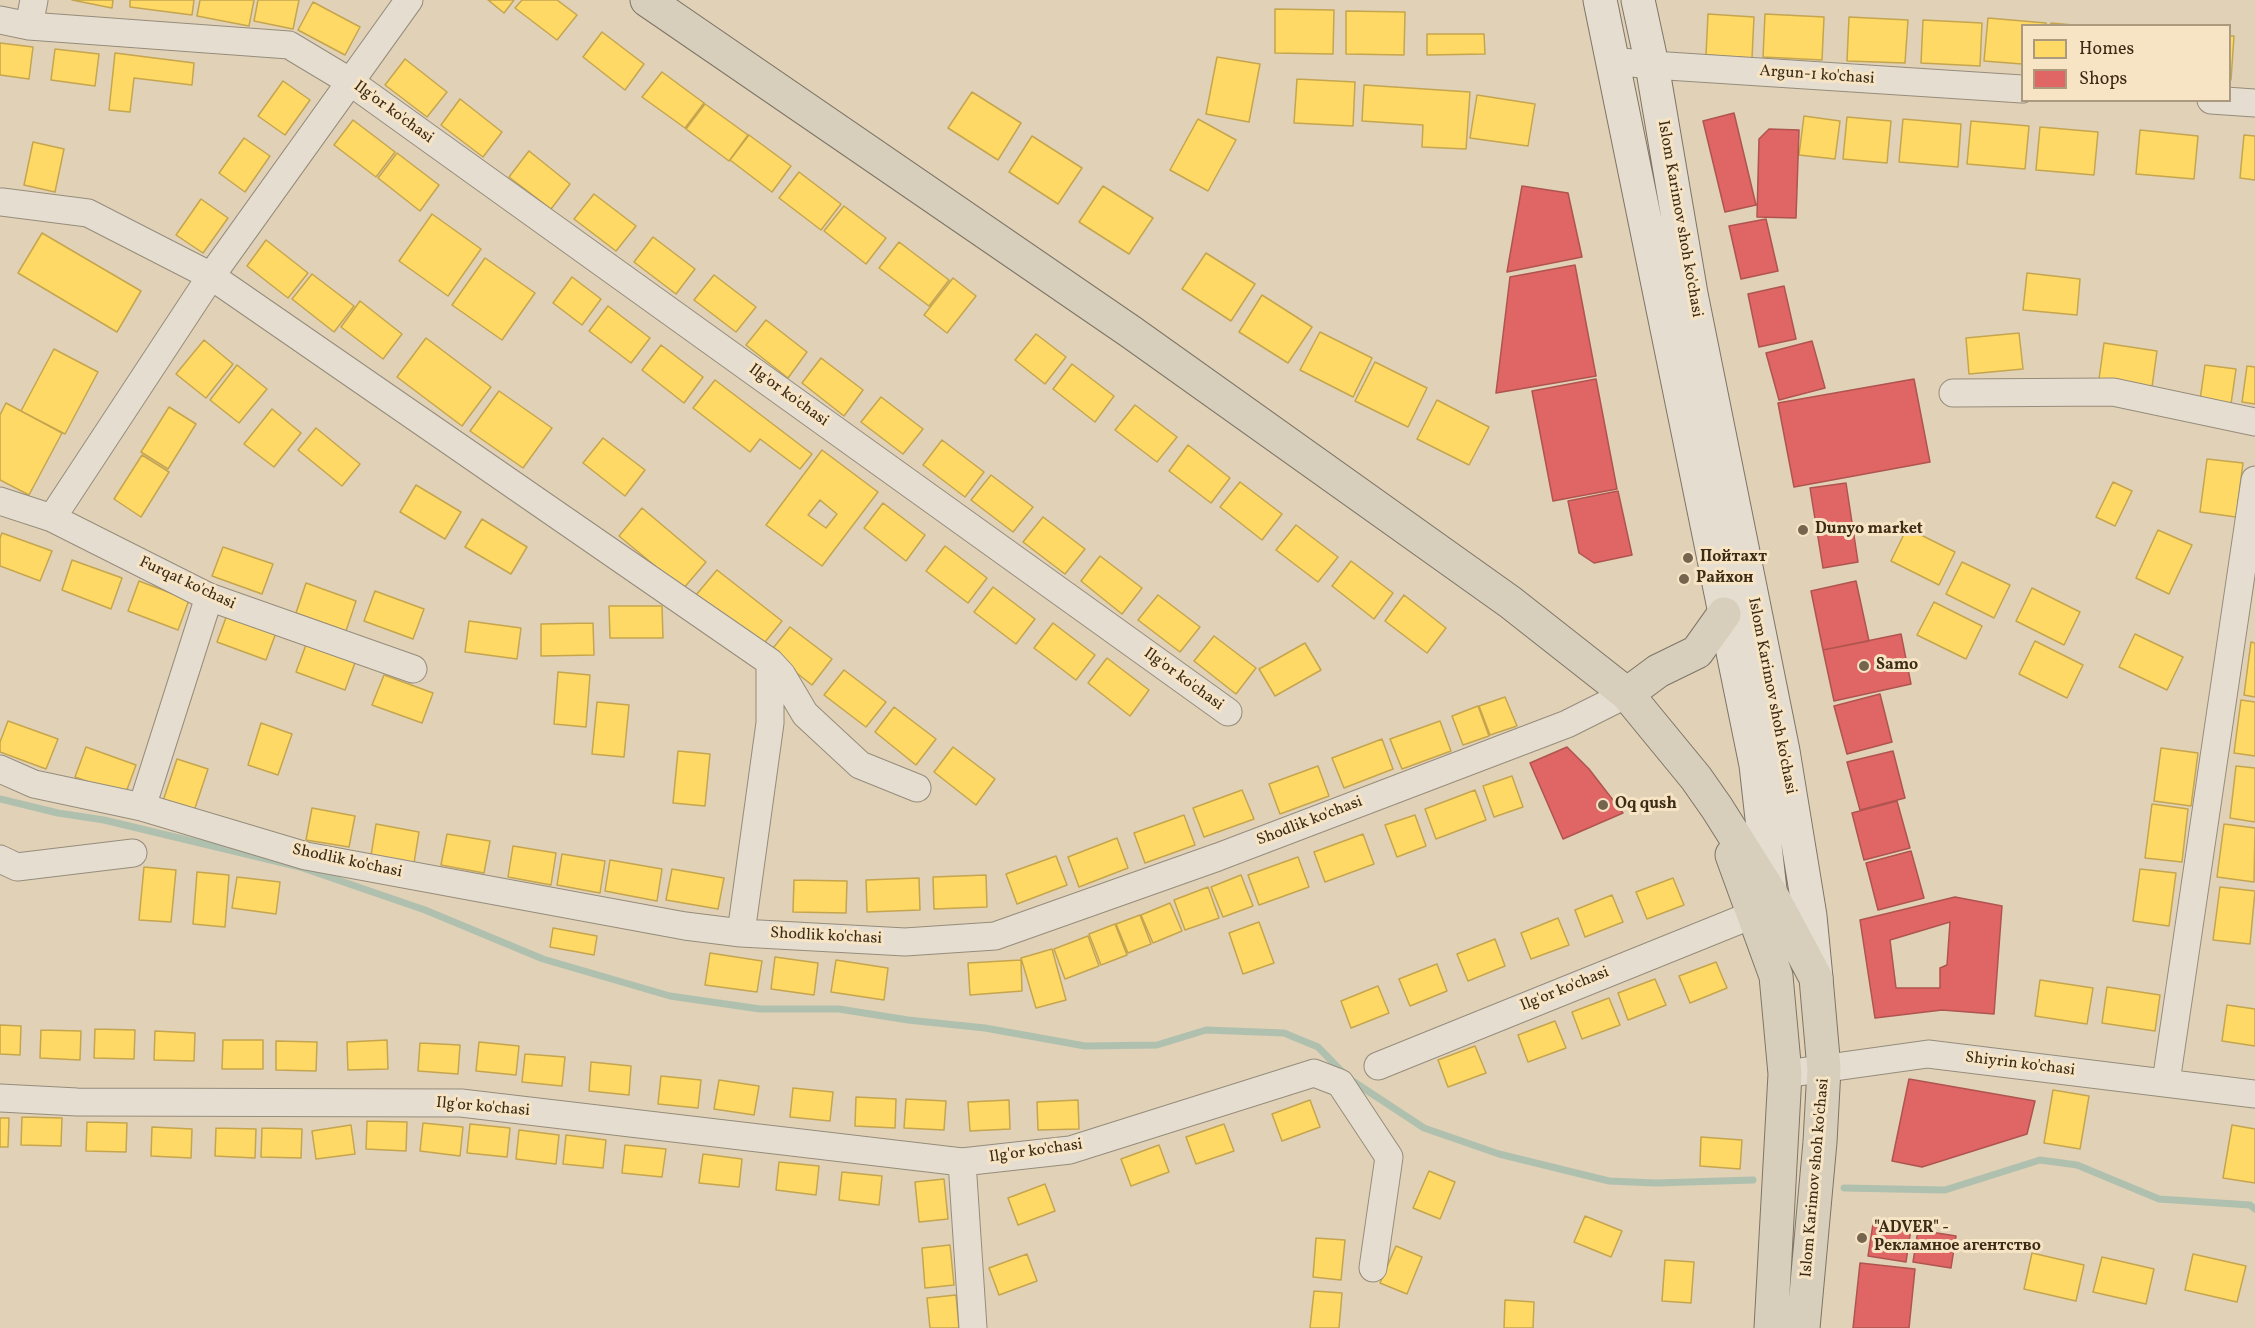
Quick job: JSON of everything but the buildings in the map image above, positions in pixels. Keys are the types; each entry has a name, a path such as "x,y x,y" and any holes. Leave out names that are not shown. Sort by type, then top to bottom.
{"main road":[{"path":"647,0 1151,346 1510,602 1627,694 1696,778 1717,808 1761,904 1816,978"},
{"name":"Islom Karimov shoh ko'chasi","path":"1600,0 1756,765 1761,904 1776,976 1785,1074 1771,1328"},
{"name":"Islom Karimov shoh ko'chasi","path":"1638,0 1652,65 1691,294 1783,751 1810,916 1824,1070 1820,1143 1803,1328"},
{"path":"1627,694 1658,671 1697,652 1724,614"}],"street":[{"name":"Ilg'or ko'chasi","path":"52,518 211,276 409,0"},
{"name":"Ilg'or ko'chasi","path":"0,20 31,13 289,45 349,81 1228,712"},
{"name":"Argun-1 ko'chasi","path":"1612,61 2021,89"},
{"path":"2231,101 2255,103"},
{"path":"2,202 88,213 211,276 770,662 782,675 805,714 860,765 917,788"},
{"path":"1953,393 2113,392 2255,422"},
{"path":"2166,1082 2255,480"},
{"name":"Furqat ko'chasi","path":"0,501 52,518 209,597 413,669"},
{"path":"142,807 209,597"},
{"path":"741,933 770,723 770,662"},
{"name":"Shodlik ko'chasi","path":"0,769 34,784 142,807 306,856 685,926 741,933 905,942 995,936 1218,857 1567,724 1627,694"},
{"path":"0,859 17,867 133,853"},
{"name":"Ilg'or ko'chasi","path":"1378,1066 1761,904"},
{"name":"Shiyrin ko'chasi","path":"1785,1074 1928,1054 2255,1094"},
{"name":"Ilg'or ko'chasi","path":"0,1098 77,1102 461,1103 962,1162 1070,1150 1314,1073 1340,1083 1389,1157 1373,1268"},
{"path":"962,1162 973,1328"}],"waterway":[{"path":"0,799 58,813 104,820 300,867 425,910 543,959 670,996 760,1009 839,1009 908,1020 985,1028 1085,1046 1157,1045 1206,1030 1284,1033 1318,1047 1348,1078 1424,1128 1499,1154 1609,1181 1656,1183 1753,1180"},
{"path":"1844,1188 1945,1190 2040,1160 2077,1165 2159,1199 2250,1205 2255,1209"}],"place":[{"name":"Dunyo market","path":"1803,530"},
{"name":"Пойтахт","path":"1688,558"},
{"name":"Райхон","path":"1684,579"},
{"name":"Samo","path":"1864,666"},
{"name":"Oq qush","path":"1603,805"},
{"name":"\"ADVER\" - Рекламное агентство","path":"1862,1238"}]}
